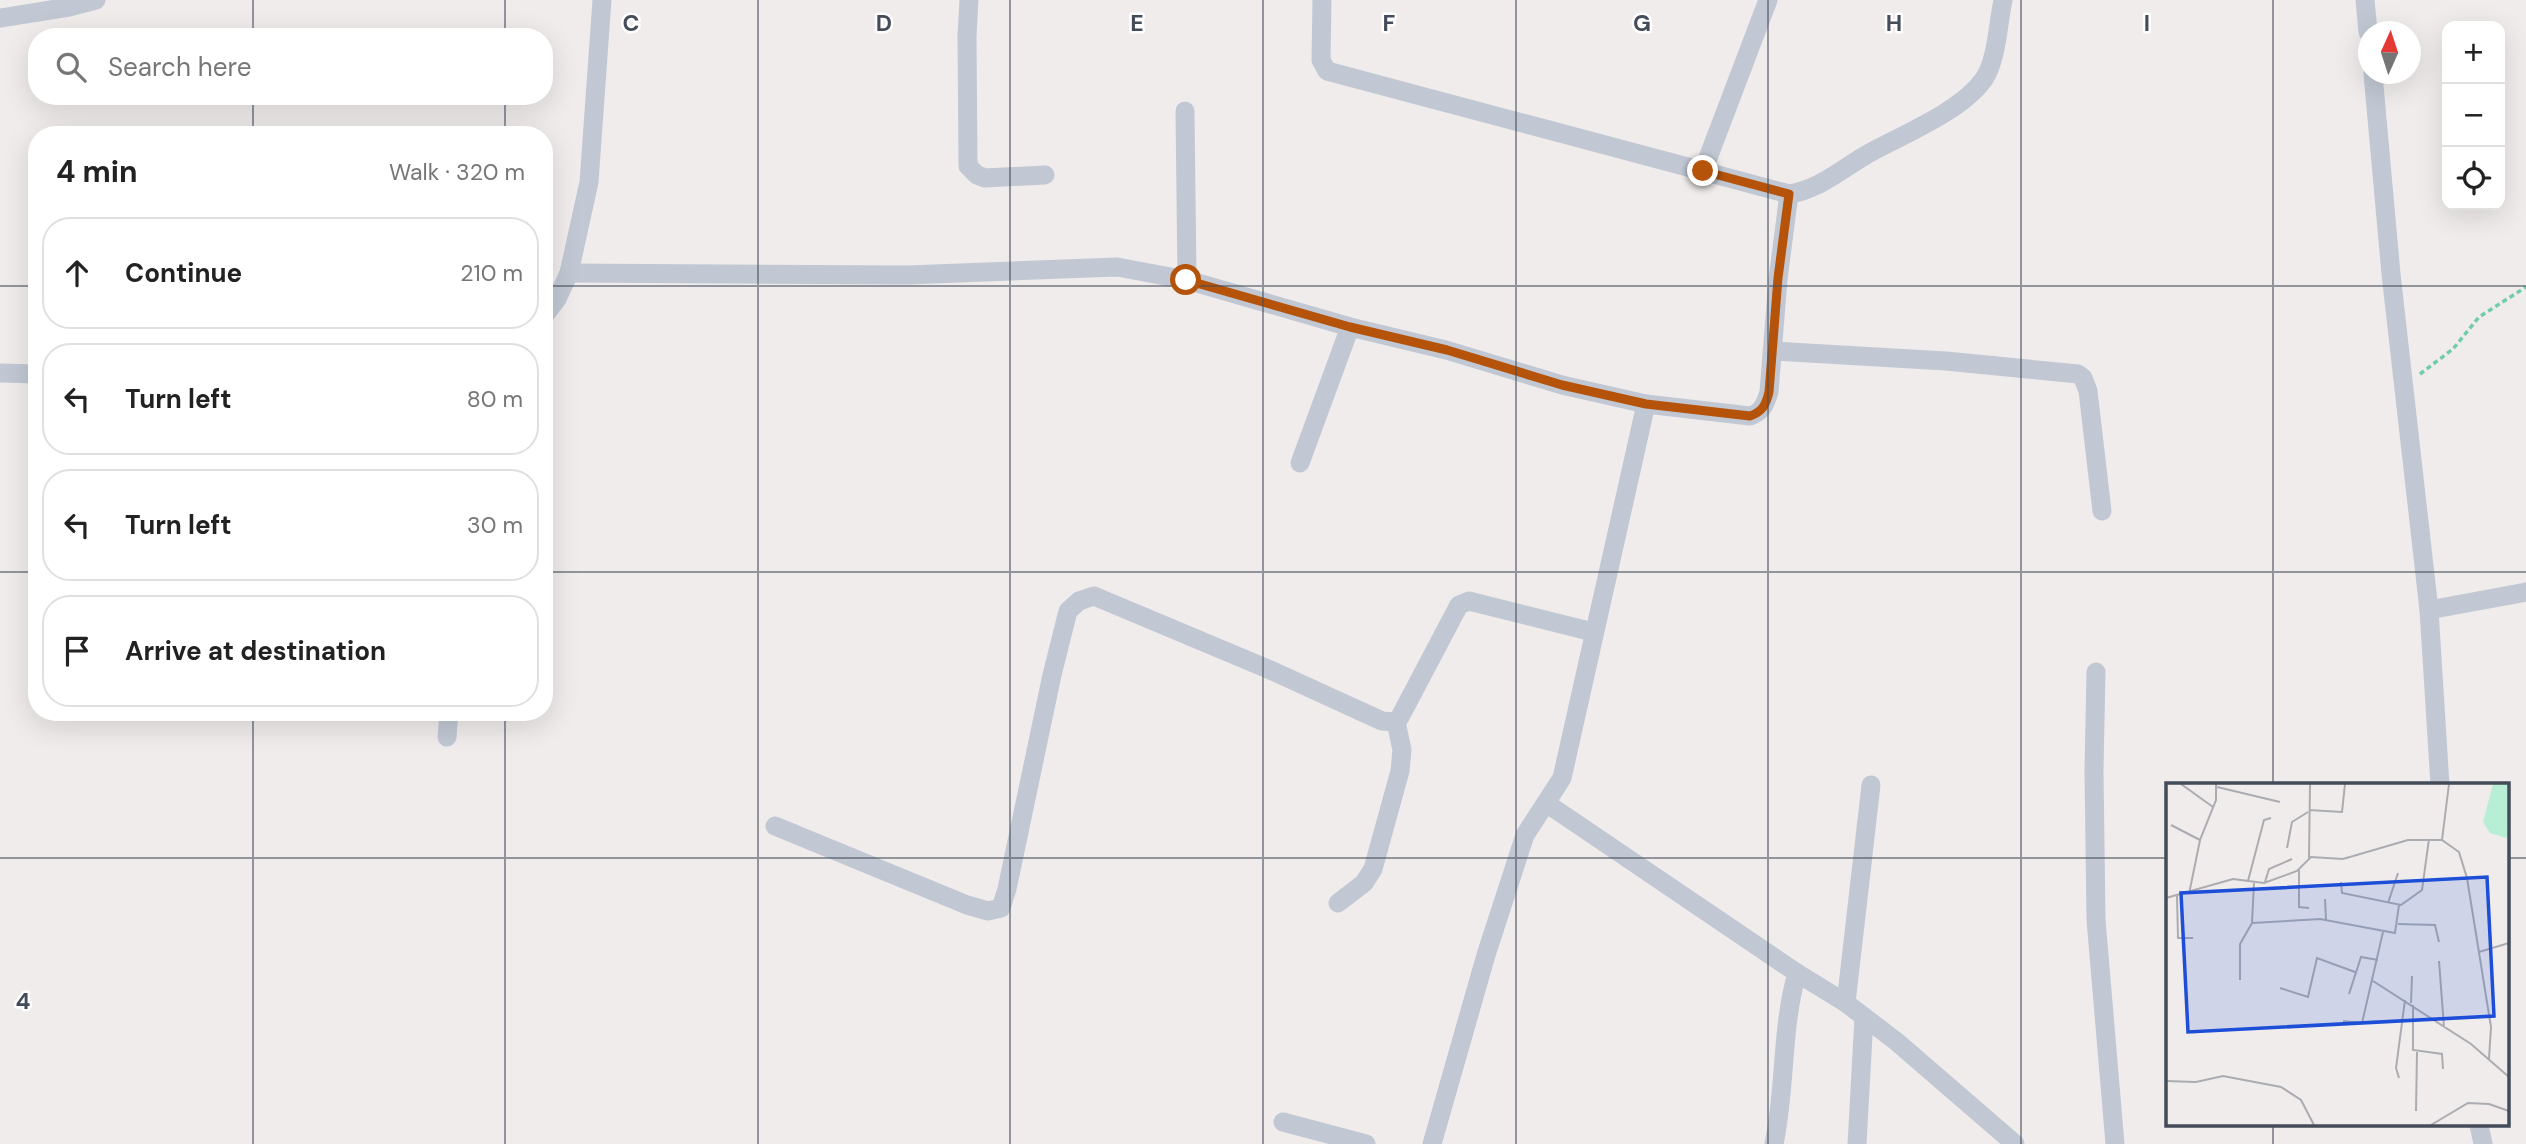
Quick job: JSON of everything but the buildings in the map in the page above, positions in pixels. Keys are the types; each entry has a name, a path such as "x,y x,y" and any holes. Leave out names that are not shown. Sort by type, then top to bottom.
{"street":[{"path":"0,18 96,0"},
{"path":"553,303 569,273 589,182 602,0"},
{"path":"970,0 967,50 968,166 976,175 985,178 1045,175"},
{"path":"1322,0 1321,60 1327,71 1789,194 1808,189 1902,137 1945,112 1977,88 1991,63 2003,0"},
{"path":"1703,171 1768,0"},
{"path":"2365,0 2367,21"},
{"path":"2374,84 2391,274 2429,610 2440,783"},
{"path":"1185,110 1186,280"},
{"path":"569,273 908,275 1117,267 1186,280 1350,327 1447,350 1562,385 1646,404 1750,416 1759,413 1766,404 1769,392 1778,278 1789,194"},
{"path":"1300,463 1350,327"},
{"path":"1773,351 1958,362 2078,374 2088,391 2102,511"},
{"path":"0,373 28,374"},
{"path":"1432,1144 1486,955 1525,835 1562,779 1646,404"},
{"path":"2429,610 2526,592"},
{"path":"775,826 967,905 988,911 1001,908 1068,611 1079,601 1094,596 1268,668 1382,721 1396,722 1401,717 1462,602 1469,601 1593,632"},
{"path":"2096,672 2096,920 2115,1144"},
{"path":"447,737 448,721"},
{"path":"1338,903 1364,883 1377,858 1400,771 1402,750 1396,722"},
{"path":"1846,1003 1871,785"},
{"path":"1546,803 1797,973 1846,1003 1929,1068 2015,1144"},
{"path":"1774,1144 1781,1104 1790,999 1797,973"},
{"path":"1857,1144 1864,1017"},
{"path":"1283,1122 1366,1144"},
{"path":"2479,1126 2483,1144"}],"path":[{"path":"2403,386 2453,349 2479,317 2526,287"}],"route":[{"path":"1186,280 1350,327 1447,350 1562,385 1646,404 1750,416 1759,413 1766,404 1769,392 1778,278 1789,194 1703,171"}]}
